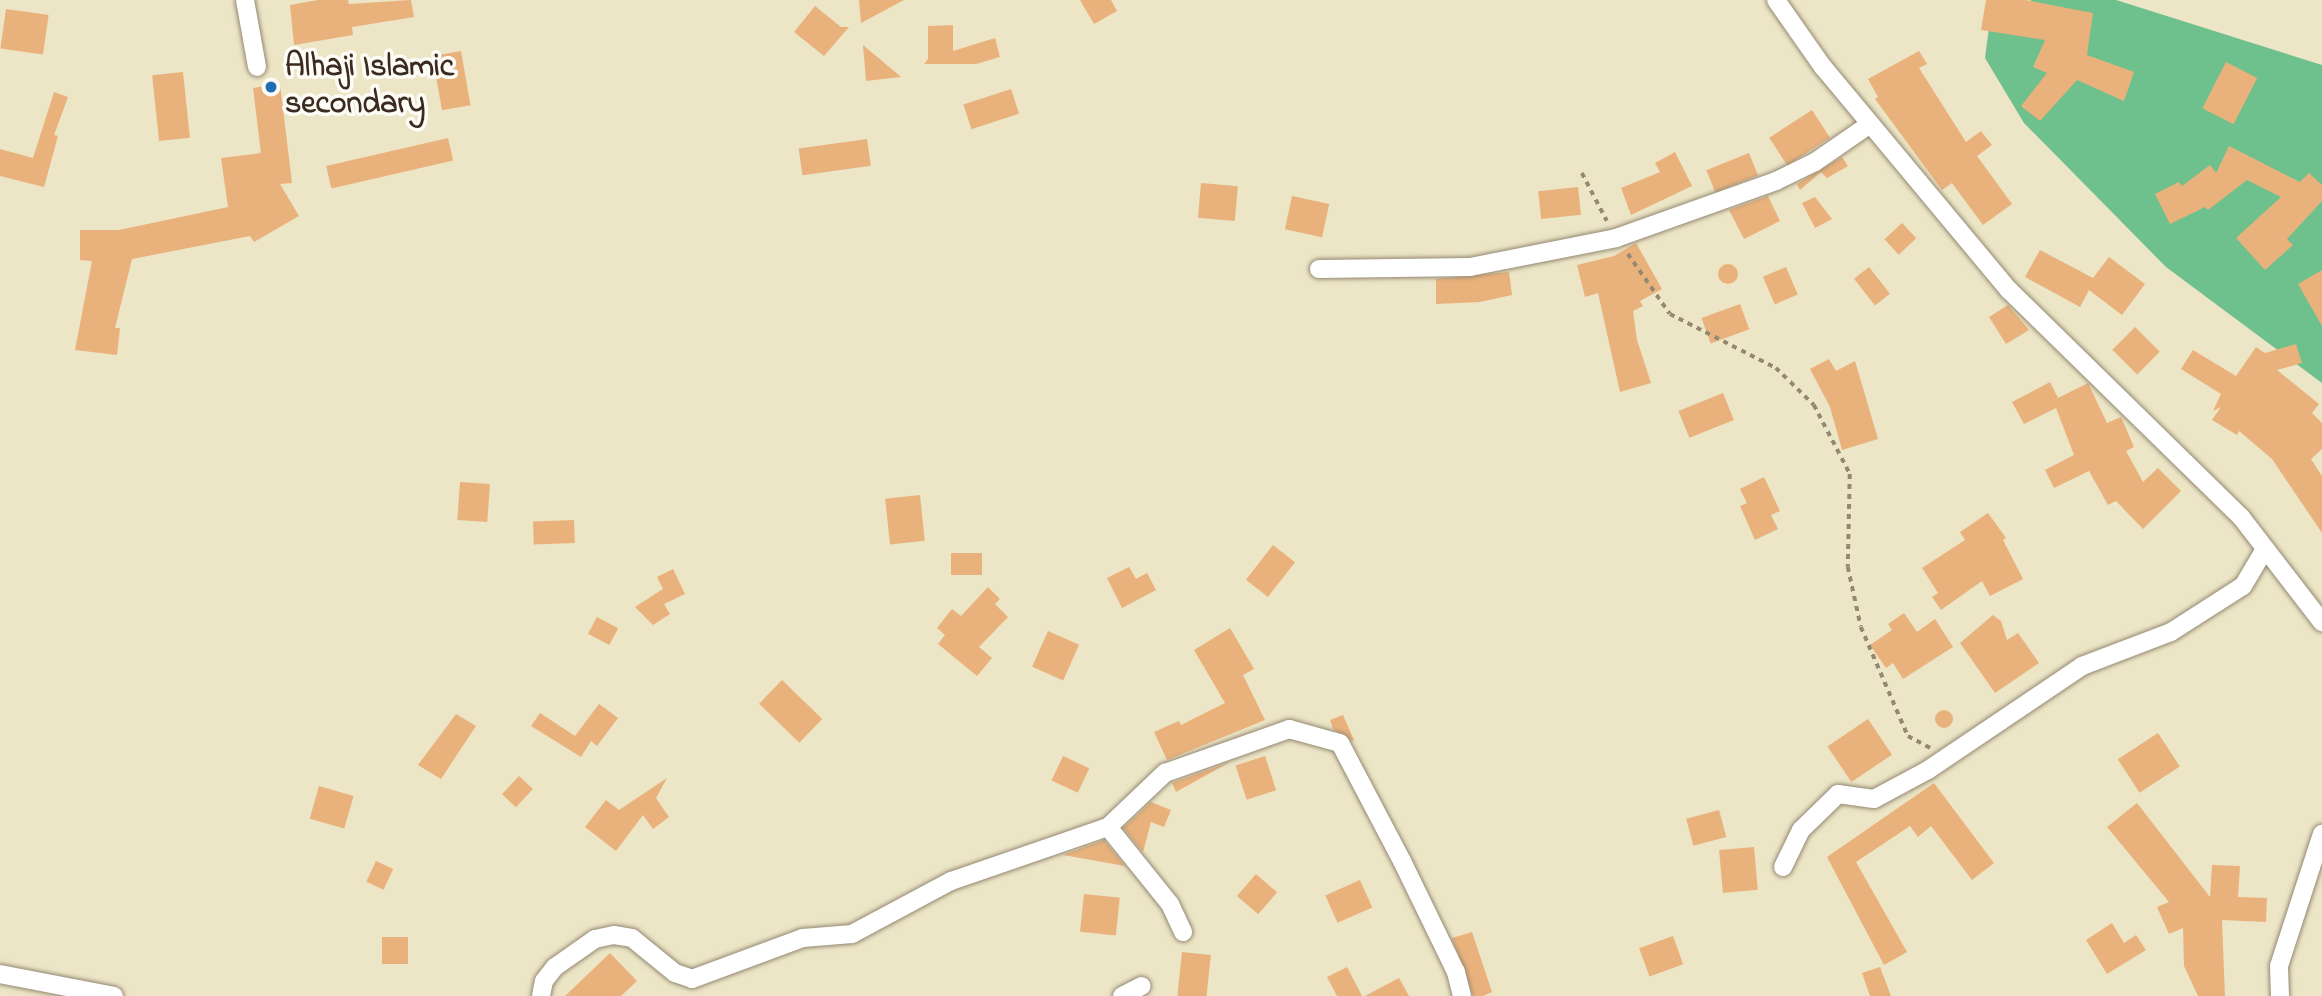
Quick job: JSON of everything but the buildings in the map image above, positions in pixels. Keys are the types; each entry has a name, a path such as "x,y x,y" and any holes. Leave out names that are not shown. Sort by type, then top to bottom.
{"street":[{"path":"245,0 257,67"},
{"path":"1776,0 1823,68 2008,290 2241,517 2322,622"},
{"path":"1319,269 1470,267 1616,238 1776,181 1815,162 1870,124"},
{"path":"1783,867 1801,830 1838,794 1874,799 1948,756 2082,666 2171,632 2243,586 2265,549"},
{"path":"541,996 544,981 555,967 595,940 614,935 632,938 675,973 691,979 803,938 852,934 951,881 1108,827 1165,773 1289,729 1340,743 1456,972 1462,996"},
{"path":"1108,827 1170,904 1183,932"},
{"path":"2280,996 2279,966 2322,834"},
{"path":"0,974 114,996"},
{"path":"1122,996 1142,986"}],"path":[{"path":"1582,173 1616,238 1670,314 1776,368 1814,405 1850,474 1848,567 1861,627 1908,736 1948,756"}],"green space":[{"path":"2032,0 2116,0 2322,65 2322,383 2166,267 2024,123 1985,58 1990,20"}],"place":[{"name":"Alhaji Islamic secondary","path":"271,87"}]}
